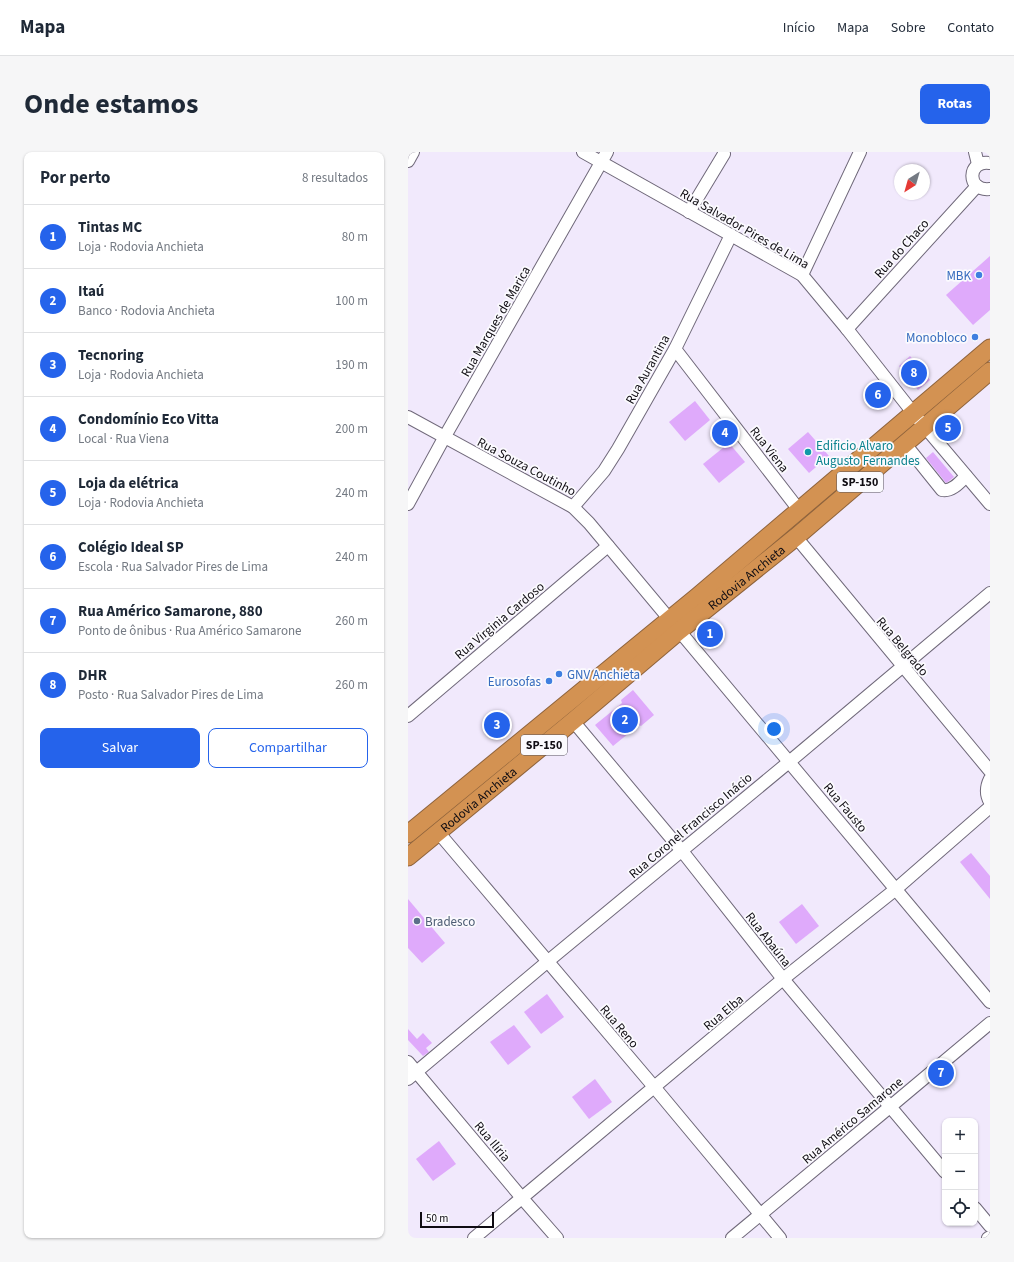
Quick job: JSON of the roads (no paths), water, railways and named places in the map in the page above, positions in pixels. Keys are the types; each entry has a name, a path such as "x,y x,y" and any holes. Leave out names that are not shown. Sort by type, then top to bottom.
{"highway":[{"name":"Rodovia Anchieta","path":"408,857 574,721 674,625 799,510 990,348"},
{"name":"Rodovia Anchieta","path":"408,834 674,625 796,538 990,370"}],"street":[{"path":"408,160 413,152"},
{"name":"Rua Salvador Pires de Lima","path":"583,152 604,157 689,212 802,275 914,414 990,504"},
{"path":"802,275 860,152"},
{"path":"975,152 984,163 973,171 972,175 974,183 985,190 990,189"},
{"path":"689,212 724,154"},
{"name":"Rua Marques de Marica","path":"408,504 604,157"},
{"name":"Rua do Chaco","path":"847,329 977,186"},
{"name":"Rua Aurantina","path":"573,507 604,471 618,450 675,349 732,236"},
{"name":"Rua Viena","path":"675,349 799,510"},
{"name":"Rua Souza Coutinho","path":"408,417 573,507 589,523 674,625"},
{"path":"905,444 929,476 942,490 945,491 951,489 966,476"},
{"name":"Rua Belgrado","path":"796,538 990,772"},
{"name":"Rua Virginia Cardoso","path":"408,716 608,546"},
{"name":"Rua Coronel Francisco Inácio","path":"412,1076 990,593"},
{"name":"Rua Fausto","path":"674,625 990,1002"},
{"name":"Rua Abaúna","path":"574,721 682,851 783,979 942,1168"},
{"path":"990,779 987,787 990,802"},
{"name":"Rua Elba","path":"474,1238 655,1088 783,979 896,888 990,807"},
{"name":"Rua Reno","path":"438,832 780,1238"},
{"name":"Rua Américo Samarone","path":"732,1238 990,1023"},
{"name":"Rua Ilíria","path":"408,1062 412,1076 557,1238"},
{"path":"978,1212 990,1226"}],"place":[{"name":"MBK","path":"979,275"},
{"name":"Monobloco","path":"975,337"},
{"name":"DHR","path":"914,373"},
{"name":"Colégio Ideal SP","path":"878,395"},
{"name":"Loja da elétrica","path":"948,428"},
{"name":"Condomínio Eco Vitta","path":"725,433"},
{"name":"Edificio Alvaro Augusto Fernandes","path":"808,452"},
{"name":"Tintas MC","path":"710,634"},
{"name":"GNV Anchieta","path":"559,674"},
{"name":"Eurosofas","path":"549,681"},
{"name":"Itaú","path":"625,720"},
{"name":"Tecnoring","path":"497,725"},
{"name":"Bradesco","path":"417,921"},
{"name":"Rua Américo Samarone, 880","path":"941,1073"}]}
